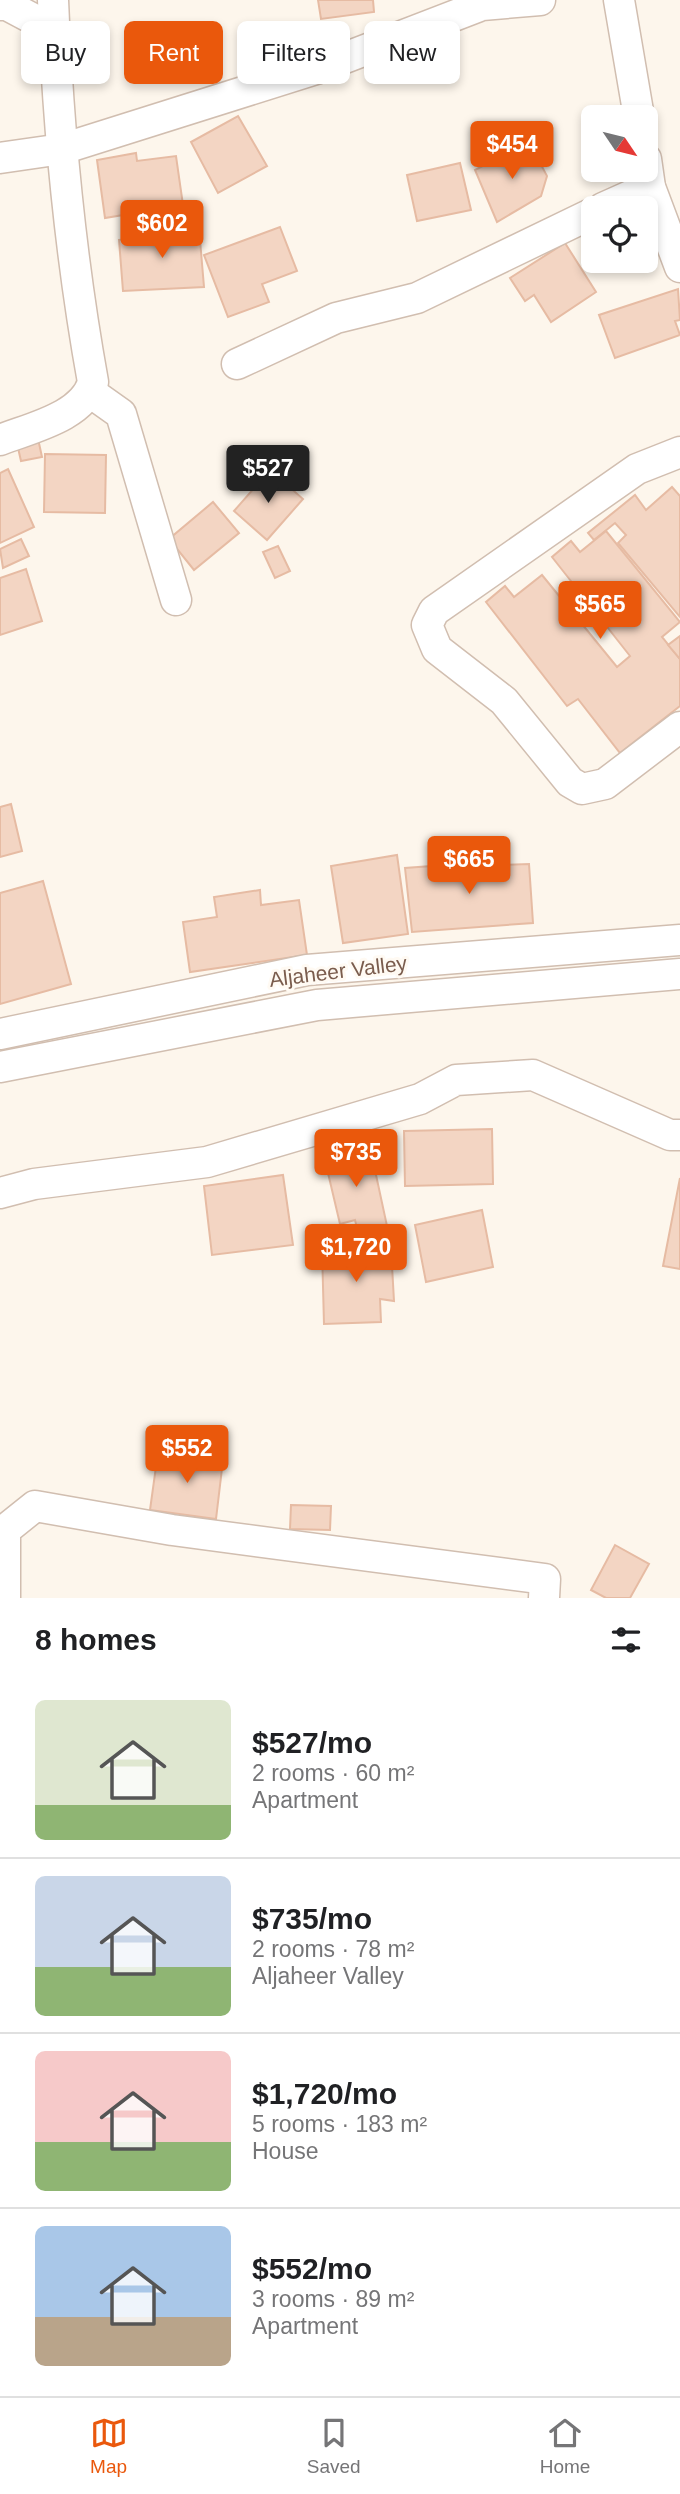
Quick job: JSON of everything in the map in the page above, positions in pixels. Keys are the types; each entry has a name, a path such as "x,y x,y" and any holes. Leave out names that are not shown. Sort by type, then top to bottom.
{"street":[{"path":"53,0 54,21"},
{"path":"0,158 62,149 316,69 482,5 540,0"},
{"path":"0,5 7,5 37,21"},
{"path":"613,7 636,105"},
{"path":"0,440 55,419 90,392 93,382 77,292 58,84"},
{"path":"618,196 636,182"},
{"path":"651,182 680,267"},
{"path":"237,364 336,318 417,298 581,219"},
{"path":"90,392 121,414 176,600"},
{"path":"680,452 638,469 435,611 427,625 437,649 503,701 570,782 582,789 605,784 680,727"},
{"name":"Aljaheer Valley","path":"0,1034 307,970 680,940"},
{"name":"Aljaheer Valley","path":"0,1067 317,1005 680,974"},
{"path":"0,1193 34,1184 207,1162 420,1099 456,1080 533,1075 670,1135 680,1135"},
{"path":"5,1598 5,1530 35,1506 172,1530 545,1579 544,1598"}],"building":[{"path":"318,0 373,0 374,12 321,19"},
{"path":"238,116 267,166 218,193 191,142"},
{"path":"529,142 547,176 541,196 497,222 475,170"},
{"path":"136,153 137,161 176,156 183,205 105,218 97,160"},
{"path":"460,163 471,210 417,221 407,175"},
{"path":"186,222 188,241 200,240 204,287 123,291 119,240 148,238 147,225"},
{"path":"280,227 297,271 262,284 269,302 228,317 204,255"},
{"path":"565,243 581,268 581,273 584,273 596,292 551,322 534,295 525,301 510,278"},
{"path":"678,289 680,320 675,321 680,335 615,358 599,315"},
{"path":"37,434 42,457 21,461 16,439"},
{"path":"45,454 106,455 105,513 44,512"},
{"path":"8,469 34,527 0,543 0,473"},
{"path":"270,470 303,499 267,540 234,511"},
{"path":"672,487 680,496 680,617 618,543 626,535 615,523 594,540 588,533 635,495 646,510"},
{"path":"213,502 239,533 194,570 169,539"},
{"path":"606,531 680,622 662,637 680,659 680,706 620,753 578,699 567,706 486,602 505,586 514,597 542,575 617,667 630,656 552,557 571,541 580,552"},
{"path":"21,539 29,556 3,568 0,549"},
{"path":"278,546 290,571 275,578 263,552"},
{"path":"26,569 42,621 0,635 0,578"},
{"path":"680,636 680,659 668,645"},
{"path":"11,804 22,851 0,857 0,807"},
{"path":"397,855 408,934 343,943 331,866"},
{"path":"501,861 503,865 529,864 533,923 412,932 405,868"},
{"path":"43,881 71,984 0,1004 0,893"},
{"path":"260,890 261,905 299,900 307,955 190,972 183,922 217,917 214,897"},
{"path":"492,1129 493,1184 405,1186 404,1131"},
{"path":"370,1147 387,1226 358,1232 355,1220 340,1224 324,1156"},
{"path":"283,1175 293,1245 212,1255 204,1186"},
{"path":"680,1178 680,1269 663,1266"},
{"path":"482,1210 493,1267 426,1282 415,1225"},
{"path":"391,1248 394,1301 380,1299 381,1322 324,1324 322,1249"},
{"path":"158,1452 223,1460 216,1519 150,1510"},
{"path":"291,1505 331,1506 330,1530 290,1529"},
{"path":"615,1545 649,1564 630,1598 606,1598 591,1590"}]}
